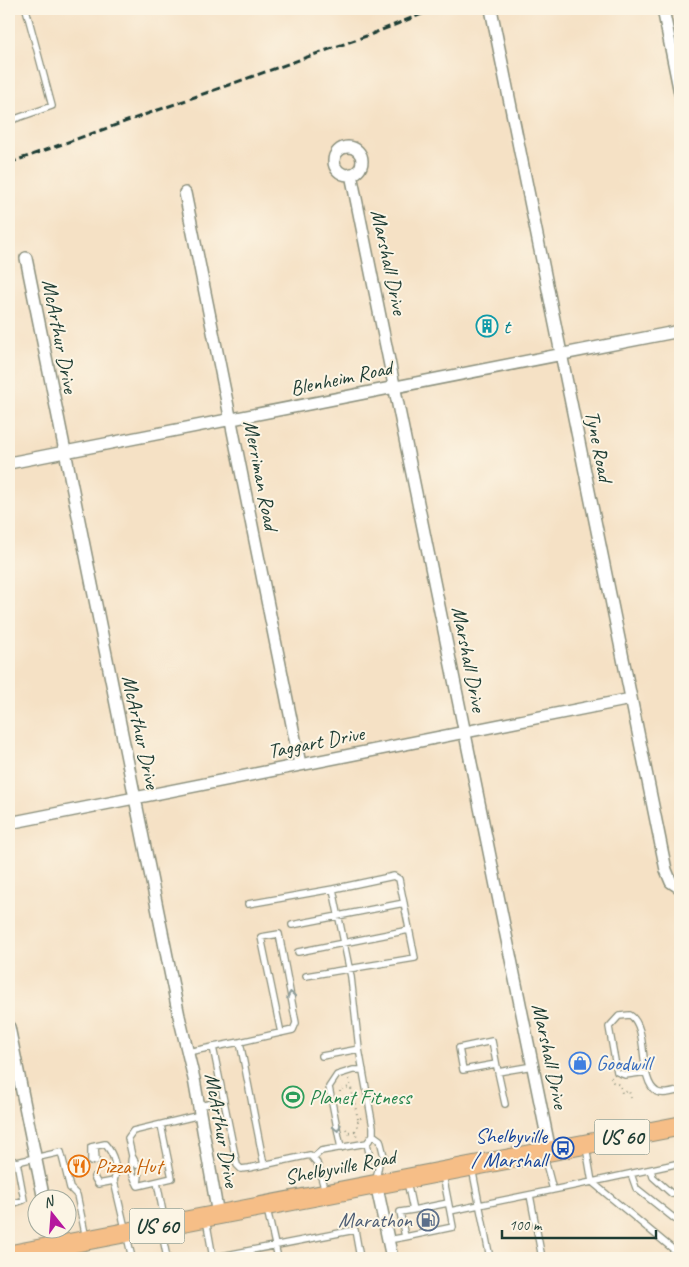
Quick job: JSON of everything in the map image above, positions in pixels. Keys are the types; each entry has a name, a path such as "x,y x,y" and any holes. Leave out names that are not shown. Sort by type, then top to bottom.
{"main road":[{"name":"Shelbyville Road","path":"9,1255 442,1170 680,1127"}],"street":[{"name":"Tyne Road","path":"491,9 666,870 671,882 679,888"},
{"path":"663,9 680,94"},
{"name":"Marshall Drive","path":"351,174 533,1066 547,1152"},
{"name":"Merriman Road","path":"185,193 300,764"},
{"name":"McArthur Drive","path":"26,258 199,1110 212,1216"},
{"name":"Blenheim Road","path":"9,463 680,331"},
{"name":"Taggart Drive","path":"9,823 631,699"},
{"path":"9,1027 42,1190"},
{"path":"376,1183 392,1258"}],"lane":[{"path":"9,121 52,106 26,9"},
{"path":"248,904 394,876 399,880 415,958 306,976"},
{"path":"314,1157 321,1151 367,1143 373,1135 359,1049 350,969 333,889"},
{"path":"292,925 404,903"},
{"path":"298,952 409,930"},
{"path":"187,1052 213,1048 280,1034 293,1030 296,1023 278,934 261,937 280,1034"},
{"path":"647,1072 625,1075 617,1072 609,1027 619,1016 630,1015 637,1022 647,1072 656,1092 680,1090"},
{"path":"496,1064 464,1070 459,1048 492,1041 505,1104"},
{"path":"240,1042 264,1165"},
{"path":"213,1048 237,1165 242,1169 310,1155 314,1157"},
{"path":"322,1056 359,1049"},
{"path":"498,1072 533,1066"},
{"path":"341,1148 329,1087 336,1075 353,1070 363,1070"},
{"path":"137,1165 132,1156 128,1138 133,1131 161,1125 223,1101"},
{"path":"132,1156 130,1163 134,1180 138,1183 138,1186 172,1178 161,1125"},
{"path":"373,1135 380,1140 384,1156 378,1163 376,1183"},
{"path":"367,1143 370,1158 378,1163"},
{"path":"94,1161 91,1147 106,1144 112,1151 116,1174 114,1181 132,1258"},
{"path":"585,1144 592,1182 680,1255"},
{"path":"9,1159 17,1162 61,1152 70,1188 77,1196 87,1240"},
{"path":"547,1152 552,1190"},
{"path":"314,1157 325,1193"},
{"path":"9,1205 24,1200 17,1162"},
{"path":"450,1212 680,1163"},
{"path":"472,1166 490,1258"},
{"path":"388,1240 453,1227 442,1170"},
{"path":"651,1170 653,1177 672,1194 680,1192"},
{"path":"631,1174 636,1188 680,1223"},
{"path":"138,1183 139,1176"},
{"path":"97,1177 105,1183 114,1181"},
{"path":"406,1177 413,1210"},
{"path":"157,1182 168,1258"},
{"path":"530,1195 542,1258"},
{"path":"406,1237 400,1212 448,1203"},
{"path":"266,1205 278,1258"},
{"path":"212,1216 213,1258 355,1230 360,1258"},
{"path":"666,1258 680,1255"}],"path":[{"path":"609,1069 613,1082 620,1085 622,1093 629,1092 631,1098"},
{"path":"340,1092 340,1090 350,1087 358,1119 355,1131 357,1137"},
{"path":"358,1119 366,1117"},
{"path":"345,1128 349,1132"},
{"path":"349,1132 355,1131"},
{"path":"348,1139 349,1132"}],"railway":[{"path":"9,163 372,34 434,9"}],"place":[{"name":"t","path":"487,326"},
{"name":"Goodwill","path":"580,1063"},
{"name":"Planet Fitness","path":"293,1097"},
{"name":"Shelbyville / Marshall","path":"563,1148"},
{"name":"Pizza Hut","path":"79,1166"},
{"name":"Marathon","path":"428,1220"}]}
